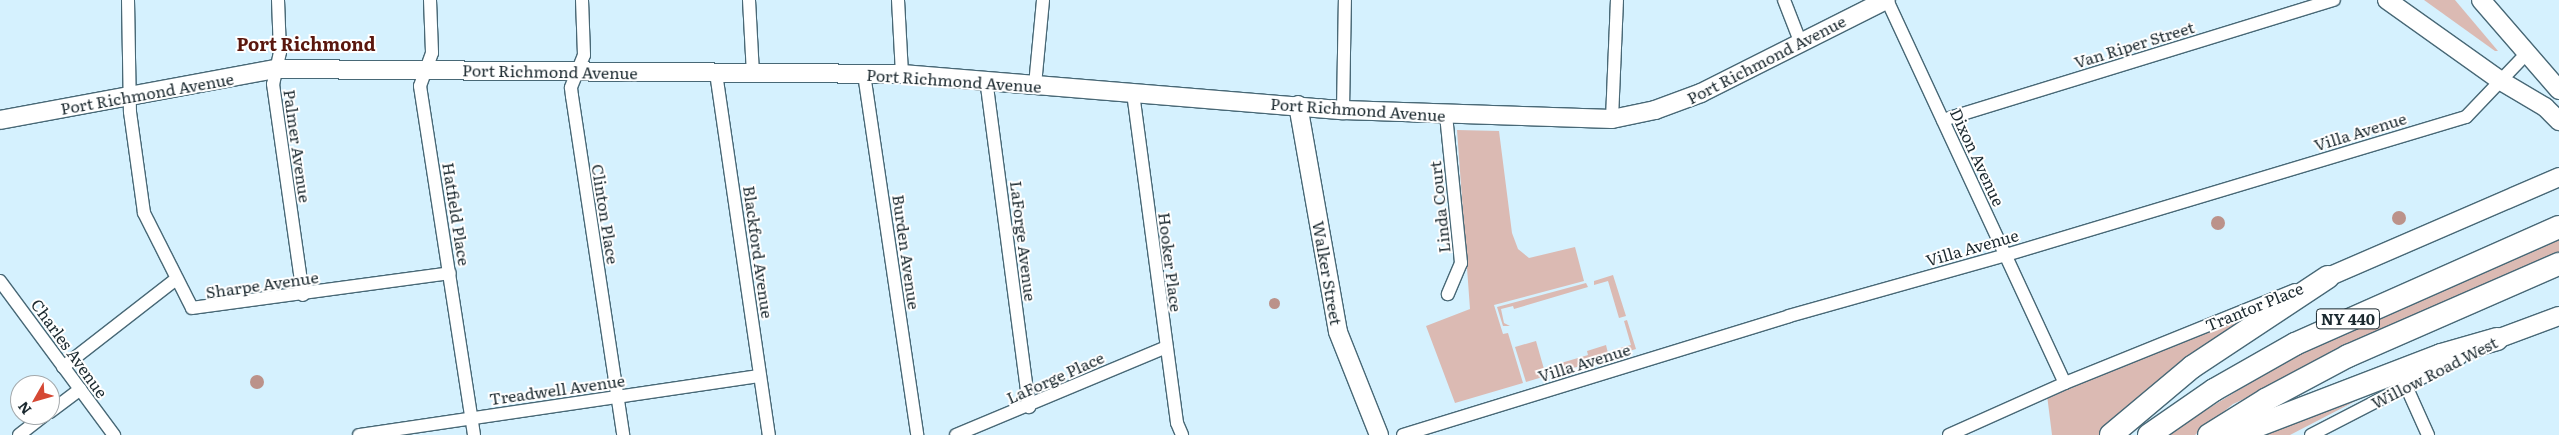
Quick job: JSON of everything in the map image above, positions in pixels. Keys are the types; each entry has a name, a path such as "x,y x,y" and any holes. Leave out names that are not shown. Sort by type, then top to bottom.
{"highway":[{"name":"NY 440","path":"2149,435 2214,390 2295,344 2559,227"},
{"name":"NY 440","path":"2210,435 2340,360 2559,264"},
{"path":"2111,435 2192,367 2328,277"},
{"path":"2233,435 2441,355 2497,339"}],"street":[{"path":"63,367 176,279 144,213 130,96 128,0"},
{"name":"Palmer Avenue","path":"278,0 280,52 273,84 303,296"},
{"name":"Hatfield Place","path":"430,0 432,54 420,86 474,435"},
{"name":"Clinton Place","path":"582,0 584,55 571,88 623,435"},
{"path":"750,0 753,73"},
{"path":"898,0 902,74"},
{"path":"1035,85 1043,0"},
{"path":"1343,110 1345,0"},
{"path":"1612,119 1617,0"},
{"path":"1784,0 1800,41"},
{"name":"Port Richmond Avenue","path":"0,120 276,69 902,74 1343,110 1446,115 1612,119 1676,104 1886,0"},
{"name":"Dixon Avenue","path":"1886,0 2065,383"},
{"name":"Van Riper Street","path":"1943,120 2334,0"},
{"path":"2387,0 2501,81 2545,107 2559,121"},
{"path":"2481,0 2559,90"},
{"name":"Villa Avenue","path":"1403,435 1780,318 2006,255 2466,117 2527,53"},
{"name":"Blackford Avenue","path":"716,73 769,435"},
{"name":"Burden Avenue","path":"864,74 917,435"},
{"name":"LaForge Avenue","path":"986,80 1030,407"},
{"name":"Hooker Place","path":"1133,93 1166,347 1177,423 1182,435"},
{"name":"Walker Street","path":"1298,105 1338,332 1379,435"},
{"name":"Linda Court","path":"1446,115 1461,263 1448,294"},
{"path":"2555,179 2559,165"},
{"name":"Trantor Place","path":"1949,435 2065,383 2328,277 2555,179"},
{"name":"Sharpe Avenue","path":"176,279 192,308 199,309 303,296 450,273"},
{"name":"Charles Avenue","path":"0,281 114,435"},
{"name":"Willow Road West","path":"2311,435 2497,339 2559,316"},
{"name":"LaForge Place","path":"956,435 1030,407 1166,347"},
{"name":"Treadwell Avenue","path":"359,435 760,376"},
{"path":"2406,386 2428,435"},
{"path":"60,404 80,389"},
{"path":"19,435 32,425"}],"shaded area":[{"path":"2424,0 2455,0 2498,51 2495,51"},
{"path":"1457,130 1499,131 1512,233 1518,249 1529,258 1575,247 1584,281 1494,305 1503,334 1508,333 1523,383 1455,403 1426,326 1470,309"},
{"path":"2399,211 2404,213 2406,218 2404,223 2399,225 2394,223 2392,218 2394,213"},
{"path":"2215,216 2221,216 2225,223 2221,230 2215,230 2211,226 2211,220"},
{"path":"2559,238 2559,254 2233,404 2195,435 2165,435 2299,353"},
{"path":"1613,275 1626,316 1619,318 1608,281 1594,285 1594,281"},
{"path":"1586,283 1588,287 1514,309 1513,306 1501,309 1504,323 1510,326 1503,326 1497,307"},
{"path":"1274,297 1280,303 1274,309 1268,303"},
{"path":"2242,319 2189,359 2101,435 2052,435 2047,395"},
{"path":"1627,320 1636,349 1613,356 1612,350 1631,345 1624,321"},
{"path":"1536,341 1546,376 1526,382 1515,347"},
{"path":"1606,345 1609,357 1554,374 1551,366 1588,355 1587,351"},
{"path":"257,375 262,377 264,382 262,387 257,389 252,387 250,382 252,377"},
{"path":"2371,393 2290,435 2252,435"}],"district":[{"name":"Port Richmond","path":"306,44"}]}
